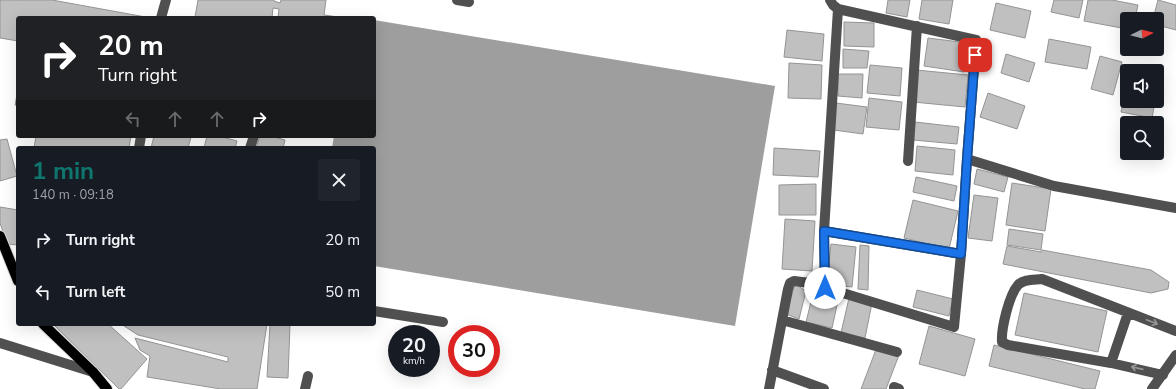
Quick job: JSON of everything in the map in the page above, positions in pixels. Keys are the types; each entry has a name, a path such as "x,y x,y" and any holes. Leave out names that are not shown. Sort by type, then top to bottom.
{"main road":[{"path":"0,236 16,276"},
{"path":"45,326 93,372 107,389"}],"street":[{"path":"161,16 162,0"},
{"path":"457,0 469,2"},
{"path":"768,389 788,289 790,283 798,280 954,327 961,254 976,40 838,9 830,0"},
{"path":"825,288 824,231 838,9"},
{"path":"908,161 917,26"},
{"path":"967,159 1054,186 1176,208"},
{"path":"824,231 961,254"},
{"path":"1163,375 1111,363 1008,345 1002,342 1001,336 1010,299 1019,284 1028,280 1042,279 1176,331"},
{"path":"376,311 443,322"},
{"path":"1111,363 1128,312"},
{"path":"782,320 897,352"},
{"path":"0,343 93,372"},
{"path":"1152,389 1176,355"},
{"path":"772,370 824,389"},
{"path":"305,389 308,376"},
{"path":"894,389 894,387 898,389"}],"shaded area":[{"path":"376,20 775,86 735,326 376,266 376,146 332,146 334,138 376,138"}],"building":[{"path":"0,0 52,0 140,16 16,16 16,41 0,38"},
{"path":"198,0 274,0 280,3 281,0 326,0 324,15 331,16 278,16 279,9 273,8 272,16 195,16"},
{"path":"888,0 910,0 907,17 886,13"},
{"path":"922,0 953,0 949,24 919,19"},
{"path":"1054,0 1083,0 1079,18 1051,12"},
{"path":"1088,0 1112,0 1138,5 1136,12 1120,12 1120,28 1084,21"},
{"path":"1158,0 1176,5 1176,30 1164,27 1164,12 1155,12"},
{"path":"996,3 1031,11 1025,38 990,30"},
{"path":"844,22 874,23 874,47 844,46"},
{"path":"787,30 824,34 822,61 784,57"},
{"path":"928,38 968,43 964,72 924,66"},
{"path":"1049,39 1091,47 1087,69 1045,62"},
{"path":"843,49 869,51 867,68 843,68"},
{"path":"1006,54 1035,63 1029,82 1001,73"},
{"path":"1100,56 1122,62 1120,64 1113,95 1091,89"},
{"path":"789,63 822,65 821,99 788,98"},
{"path":"870,65 902,68 900,96 867,93"},
{"path":"916,70 968,75 965,107 913,102"},
{"path":"838,74 863,74 862,98 838,96"},
{"path":"988,93 1025,106 1017,129 980,117"},
{"path":"869,98 902,102 899,130 866,127"},
{"path":"836,103 867,107 863,134 834,130"},
{"path":"1122,108 1154,108 1152,116 1142,116 1121,112"},
{"path":"915,122 959,127 957,144 913,140"},
{"path":"36,138 131,138 129,146 34,146"},
{"path":"154,138 191,138 189,146 152,146"},
{"path":"206,138 226,138 237,141 236,146 204,146"},
{"path":"259,138 278,138 285,140 284,146 257,146"},
{"path":"7,139 16,176 0,181 0,140"},
{"path":"917,146 955,150 953,175 915,171"},
{"path":"774,148 820,151 818,177 773,175"},
{"path":"977,169 1008,177 1004,192 974,184"},
{"path":"916,177 957,186 954,201 913,192"},
{"path":"1012,183 1051,189 1045,231 1006,225"},
{"path":"816,184 816,215 779,215 779,185"},
{"path":"974,195 998,198 992,241 968,238"},
{"path":"913,200 958,211 949,249 904,238"},
{"path":"0,207 16,210 16,245 7,244 0,223"},
{"path":"785,219 815,221 812,271 782,269"},
{"path":"1009,229 1043,234 1041,250 1007,245"},
{"path":"831,244 856,247 852,287 827,284"},
{"path":"860,245 869,246 868,290 858,289"},
{"path":"1007,246 1041,252 1042,250 1151,270 1169,282 1168,289 1151,293 1003,264"},
{"path":"795,284 806,291 799,319 786,314"},
{"path":"814,290 839,296 832,328 806,322"},
{"path":"917,290 953,299 949,316 913,307"},
{"path":"1024,293 1107,311 1098,352 1015,335"},
{"path":"849,298 872,303 865,338 841,333"},
{"path":"55,326 110,326 147,359 121,389 119,389"},
{"path":"124,326 267,326 257,389 221,389 147,377 150,356 140,350 135,338 228,362 228,357 138,335"},
{"path":"270,326 290,326 288,378 267,377"},
{"path":"929,326 975,339 965,376 919,364"},
{"path":"994,345 1100,371 1095,389 1085,389 989,366"},
{"path":"877,347 899,355 886,389 861,389"}],"route":[{"path":"825,288 824,231 961,254 975,55"}]}
